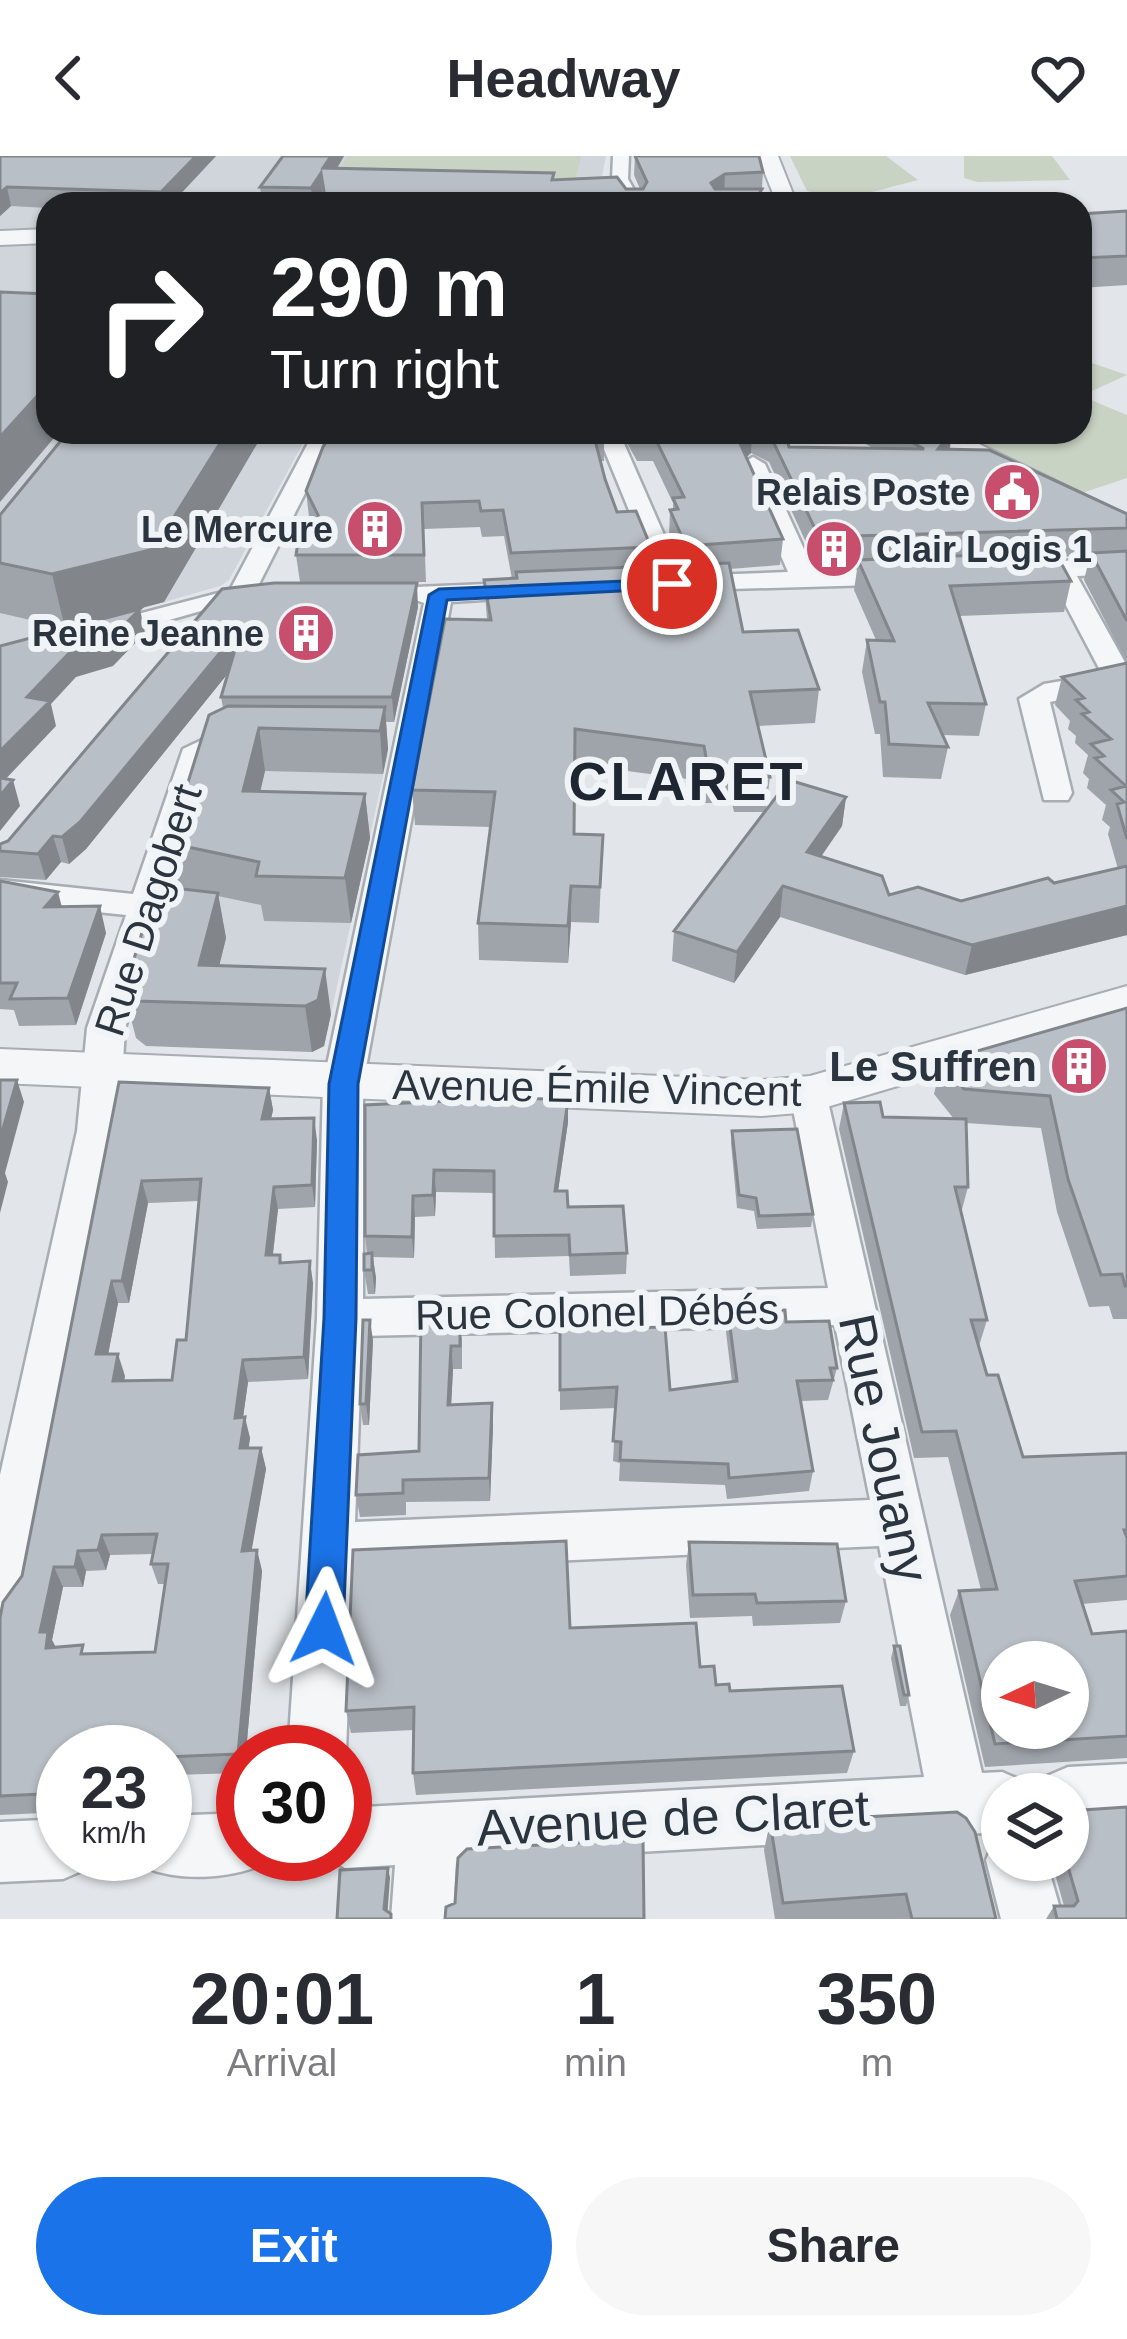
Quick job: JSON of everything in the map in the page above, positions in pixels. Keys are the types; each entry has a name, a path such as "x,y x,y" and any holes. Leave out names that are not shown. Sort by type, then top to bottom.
{"street":[{"path":"621,156 620,179 627,192"},
{"path":"768,156 783,192"},
{"path":"0,238 36,236"},
{"path":"180,645 227,596 318,444"},
{"path":"612,444 660,585 944,574"},
{"path":"956,444 1127,527"},
{"path":"753,464 805,580"},
{"path":"990,573 1127,566"},
{"path":"1056,793 1034,699 1051,688 1106,685 1119,678 1060,570"},
{"path":"392,596 555,590"},
{"path":"318,1725 340,1318 344,1084 400,736 439,595"},
{"path":"0,659 227,596 299,597"},
{"name":"Rue Dagobert","path":"0,1595 98,1132 99,1072 106,1028 143,906 200,749 229,735 252,735"},
{"path":"0,891 143,906"},
{"name":"Avenue Émile Vincent","path":"0,1066 761,1098 810,1094 1127,1002"},
{"name":"Rue Jouany","path":"810,1094 899,1522 981,1773"},
{"name":"Rue Colonel Débés","path":"340,1318 855,1306"},
{"path":"328,1546 899,1522"},
{"path":"1089,1796 1127,1793"},
{"name":"Avenue de Claret","path":"372,1836 981,1803"},
{"path":"422,1919 427,1831"},
{"path":"0,1852 36,1850"},
{"path":"1022,1881 1032,1919"}],"shaded area":[{"path":"0,156 606,156 602,176 618,192 36,192 36,232 0,233"},
{"path":"36,240 36,444 303,444 229,580 220,586 0,649 0,242"},
{"path":"381,748 388,753 324,1046 312,1052 136,1038 217,753"}],"green space":[{"path":"347,156 581,156 573,189 331,183"},
{"path":"790,156 886,156 918,180 872,192 807,191"},
{"path":"964,156 1052,156 1070,180 978,182 964,178"},
{"path":"1092,363 1127,375 1092,391"},
{"path":"1092,401 1127,415 1127,478 1079,494 975,444 1092,444"}],"building":[{"path":"0,156 196,156 161,192 7,187 0,193"},
{"path":"283,156 331,156 323,168 554,173 552,180 617,177 626,189 643,189 647,182 635,156 759,156 763,172 725,174 711,183 715,189 760,192 324,192 321,173 311,188 260,187"},
{"path":"1127,211 1127,256 1092,258 1092,213"},
{"path":"0,292 36,294 36,397 0,437"},
{"path":"58,444 220,444 154,549 52,574 0,563 0,515"},
{"path":"596,444 617,512 636,511 651,547 511,553 503,510 481,511 479,501 422,503 424,555 296,555 300,530 325,529 306,491 323,447"},
{"path":"658,444 740,444 783,539 686,546 670,510 678,509 673,498 684,497"},
{"path":"774,444 924,449 915,444 942,444 938,449 989,450 1127,514 1127,528 819,537"},
{"path":"1127,551 1127,621 1091,553"},
{"path":"1055,552 1071,581 950,586 986,704 928,703 948,747 889,744 885,702 880,702 867,640 894,641 858,560"},
{"path":"729,563 743,632 798,630 819,689 750,692 770,777 737,777 735,768 708,768 704,746 575,729 574,834 603,835 600,887 571,886 568,926 478,923 495,792 412,790 445,619 491,620 484,580 517,578 516,572"},
{"path":"274,583 417,583 392,697 221,697 242,626 80,822 62,837 53,836 38,854 0,851 0,844 8,841 222,589"},
{"path":"140,609 108,641 70,652 27,697 50,701 0,751 0,646"},
{"path":"1127,663 1127,839 1117,804 1124,802 1111,790 1126,786 1095,758 1104,756 1091,744 1111,739 1082,714 1089,712 1076,700 1084,698 1062,677"},
{"path":"228,706 385,707 380,731 259,728 243,791 365,794 345,878 256,876 259,862 169,843 209,715"},
{"path":"0,778 13,780 0,796"},
{"path":"789,780 846,797 807,852 882,876 889,895 918,887 961,901 1048,878 1054,883 1127,866 1127,906 972,945 783,886 737,952 674,931"},
{"path":"0,881 58,892 45,907 100,906 68,998 10,999 17,983 0,983"},
{"path":"156,886 218,893 199,965 325,969 318,1000 305,1006 135,1001 124,992"},
{"path":"1127,1008 1125,1286 1122,1274 1101,1275 1068,1179 1050,1096 964,1089 942,1061"},
{"path":"0,1080 17,1080 0,1139"},
{"path":"119,1082 269,1088 262,1119 314,1118 312,1185 274,1187 266,1255 280,1255 280,1263 310,1261 304,1357 243,1360 235,1418 245,1417 240,1448 261,1448 242,1551 257,1550 241,1725 216,1725 216,1755 192,1756 192,1725 36,1725 36,1794 0,1796 3,1602 22,1576","holes":["201,1179 186,1340 177,1340 172,1380 113,1381 118,1354 96,1354 112,1281 122,1281 142,1181","157,1534 151,1564 168,1564 155,1652 81,1654 83,1645 46,1648 48,1632 40,1632 54,1567 75,1567 78,1551 98,1550 102,1535"]},
{"path":"448,1095 568,1100 555,1191 567,1191 568,1207 623,1206 627,1253 570,1255 569,1235 494,1236 494,1171 434,1170 433,1195 413,1196 412,1237 365,1236 365,1105 447,1101"},
{"path":"880,1102 883,1117 966,1119 968,1187 955,1187 987,1320 971,1320 987,1375 998,1375 1023,1457 1127,1453 1127,1576 1075,1581 1092,1634 1127,1631 1127,1736 1089,1738 1089,1641 981,1641 981,1684 959,1591 997,1589 956,1431 922,1432 844,1103"},
{"path":"797,1129 813,1214 759,1216 756,1198 739,1195 732,1131"},
{"path":"372,1253 372,1270 364,1270 364,1254"},
{"path":"785,1310 786,1322 829,1321 837,1368 830,1368 833,1380 797,1381 813,1471 729,1478 728,1464 620,1460 621,1442 613,1441 617,1387 560,1390 560,1315 591,1314 592,1329 665,1327 670,1390 737,1381 728,1311"},
{"path":"460,1315 460,1346 451,1346 448,1405 492,1403 489,1478 403,1480 403,1493 356,1495 358,1455 419,1451 421,1316"},
{"path":"363,1320 370,1320 366,1404 360,1404"},
{"path":"566,1541 570,1628 696,1623 700,1667 714,1666 716,1685 729,1684 730,1691 842,1686 854,1751 413,1773 414,1707 346,1711 353,1550"},
{"path":"689,1542 837,1544 846,1601 757,1603 755,1594 693,1595"},
{"path":"894,1646 900,1646 909,1695 904,1695"},
{"path":"1127,1807 1127,1919 1057,1919 1054,1906 1074,1906 1078,1901 1072,1881 1089,1881 1089,1810"},
{"path":"957,1812 975,1832 981,1881 987,1881 996,1919 912,1919 906,1894 783,1903 770,1822"},
{"path":"643,1839 644,1919 445,1919 446,1907 455,1903 458,1858 467,1849"},
{"path":"388,1868 384,1909 391,1919 337,1919 339,1881 372,1881 372,1869"}],"place":[{"name":"Relais Poste","path":"1012,492"},
{"name":"Le Mercure","path":"375,529"},
{"name":"Clair Logis 1","path":"834,549"},
{"name":"Reine Jeanne","path":"306,633"},
{"name":"Le Suffren","path":"1079,1066"}],"district":[{"name":"CLARET","path":"687,781"}],"route":[{"path":"324,1629 340,1318 344,1084 439,595 672,584"}]}
